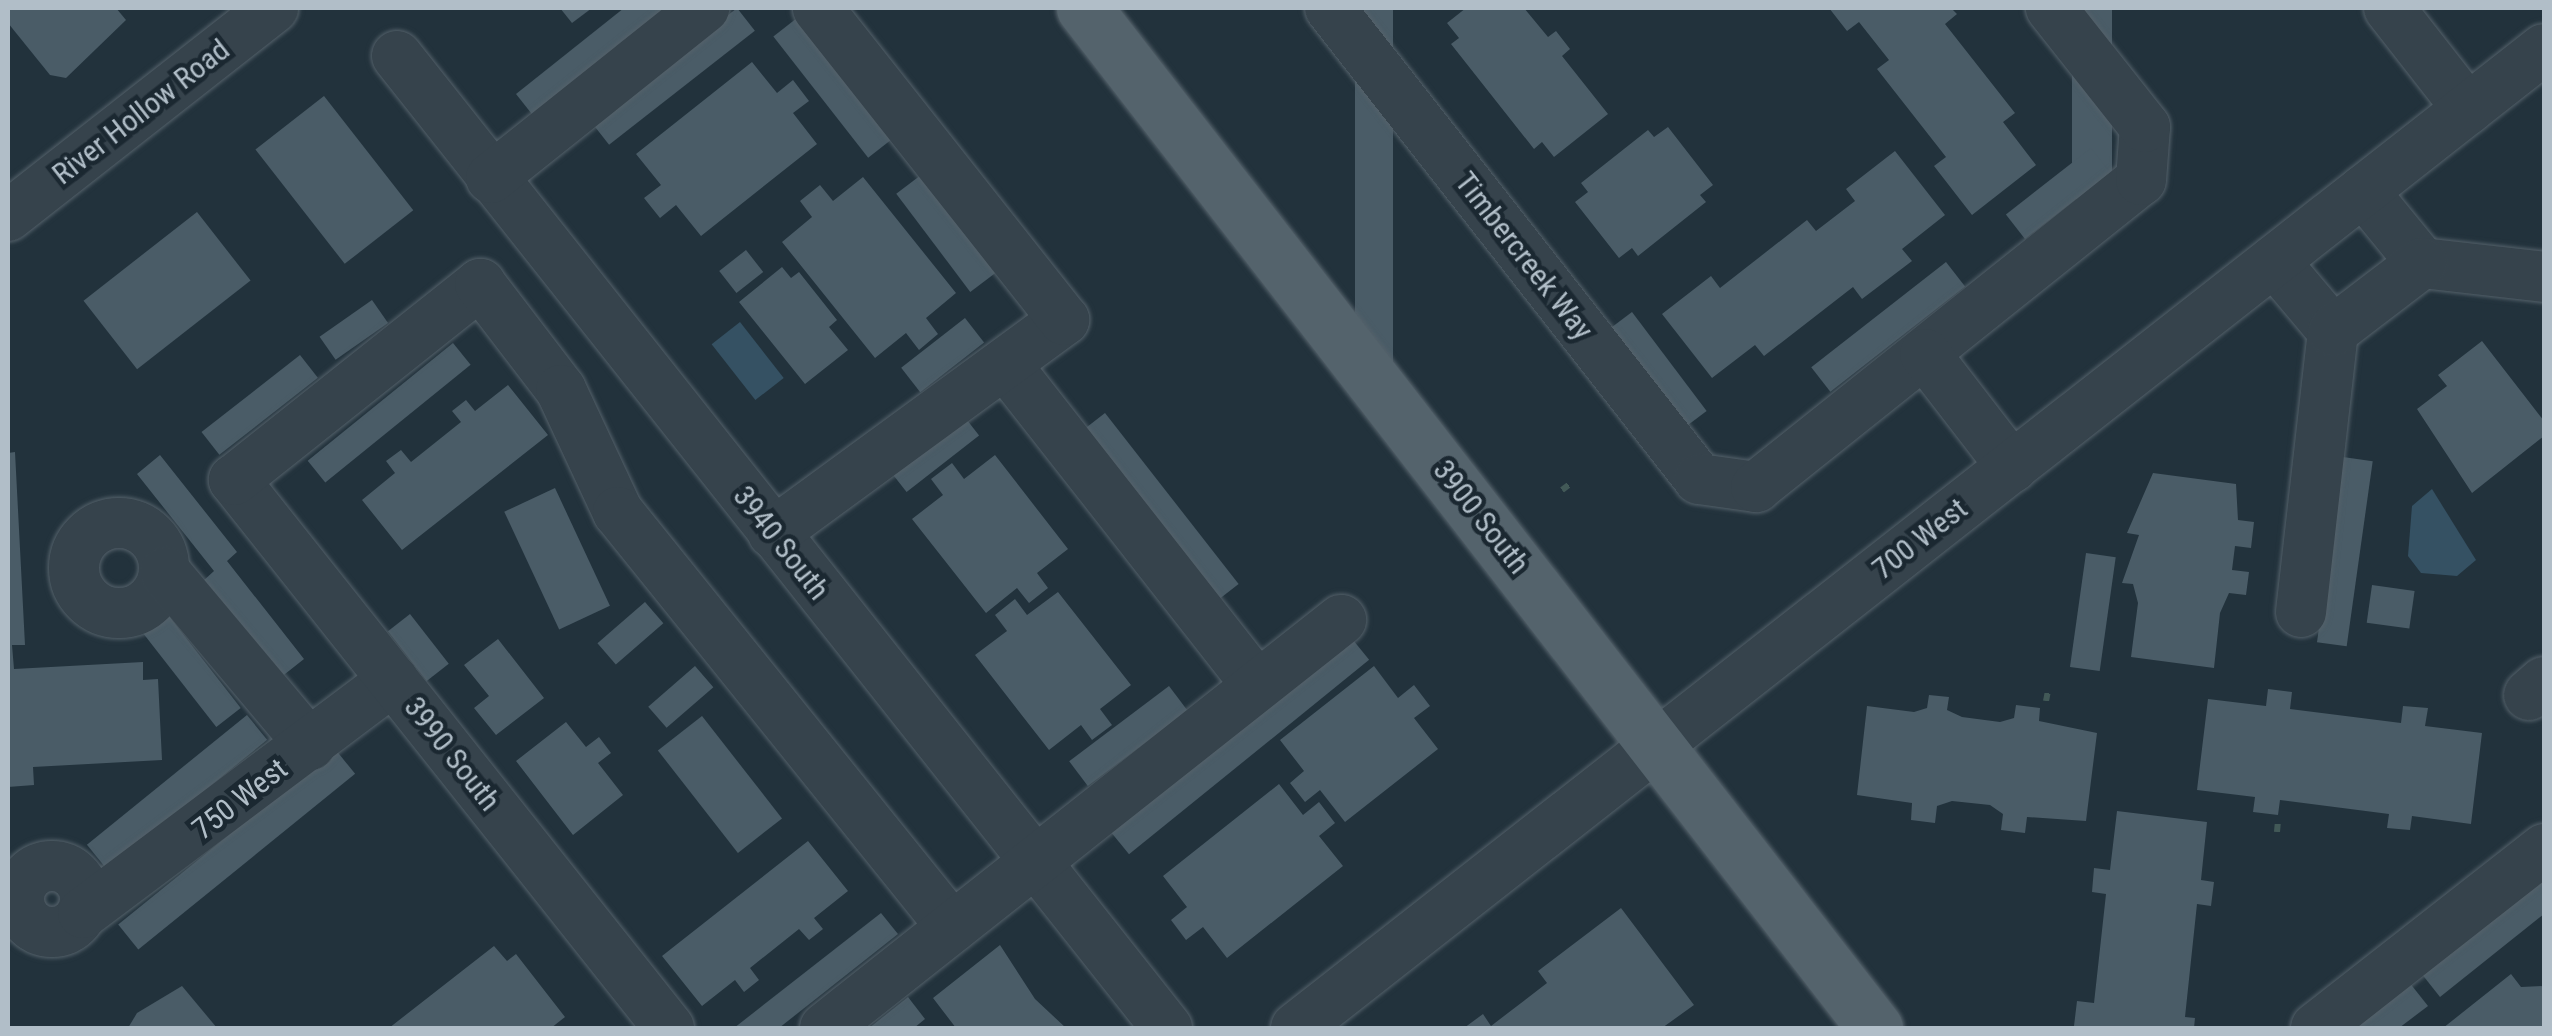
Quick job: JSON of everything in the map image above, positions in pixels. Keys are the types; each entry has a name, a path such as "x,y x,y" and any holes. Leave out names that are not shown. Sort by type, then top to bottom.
{"main road":[{"name":"3900 South","path":"1084,8 1875,1028"}],"street":[{"name":"River Hollow Road","path":"8,216 273,8"},
{"path":"491,178 704,8"},
{"path":"772,532 973,378 1006,365 1064,320 818,8"},
{"name":"Timbercreek Way","path":"1330,8 1699,479 1756,487 1926,354"},
{"path":"2012,467 1926,354 2141,180 2145,126 2052,8"},
{"path":"2390,8 2468,109"},
{"name":"700 West","path":"1296,1028 2544,49"},
{"name":"3940 South","path":"397,56 1167,1028"},
{"path":"2364,191 2422,263"},
{"path":"2274,261 2333,331"},
{"path":"2301,612 2333,331 2422,263 2544,277"},
{"name":"3990 South","path":"669,1028 234,480 480,284 561,390 618,512 952,927"},
{"path":"1006,365 1256,684"},
{"path":"165,572 310,745"},
{"path":"824,1028 1341,620"},
{"name":"750 West","path":"83,912 393,680"},
{"path":"2316,1028 2544,849"}],"path":[{"path":"1562,490 1574,481"},
{"path":"2046,701 2048,691"},
{"path":"2276,832 2278,822"}],"water":[{"path":"740,322 784,378 755,400 712,344"},
{"path":"2432,489 2476,560 2457,576 2421,573 2408,556 2412,506"}],"building":[{"path":"8,8 116,8 126,20 66,78 50,75 8,23"},
{"path":"560,8 592,8 572,23"},
{"path":"624,8 672,8 535,118 516,94"},
{"path":"737,8 755,31 609,145 591,122"},
{"path":"1355,8 1393,8 1393,387 1355,387"},
{"path":"1466,8 1524,8 1548,37 1556,31 1570,49 1562,56 1608,114 1554,157 1542,142 1534,149 1451,44 1459,38 1447,23"},
{"path":"1829,8 1951,8 1957,14 1945,24 2015,113 2003,122 2036,165 1972,215 1934,166 1946,157 1877,69 1889,60 1859,22 1847,31"},
{"path":"2072,8 2112,8 2112,199 2072,199"},
{"path":"797,18 892,139 868,158 773,36"},
{"path":"752,62 777,93 793,80 809,101 793,113 817,144 701,236 676,205 660,218 644,198 661,185 636,154"},
{"path":"324,96 413,210 345,264 255,150"},
{"path":"1668,127 1713,185 1700,195 1706,202 1638,256 1632,248 1619,258 1575,202 1588,192 1581,183 1648,130 1654,137"},
{"path":"2091,148 2110,172 2025,239 2006,214"},
{"path":"1895,151 1945,215 1902,249 1912,261 1862,299 1853,287 1764,356 1755,345 1712,378 1662,314 1711,276 1720,288 1807,220 1816,231 1855,201 1846,189"},
{"path":"921,175 995,273 970,292 896,194"},
{"path":"863,177 956,293 926,318 938,334 919,350 906,333 875,358 782,242 812,217 800,201 820,185 833,201"},
{"path":"197,212 251,281 137,369 84,301"},
{"path":"746,250 763,272 736,293 719,271"},
{"path":"1946,262 1965,286 1830,392 1811,367"},
{"path":"782,267 791,278 799,272 837,320 829,327 848,350 805,384 739,302"},
{"path":"372,300 388,323 336,360 320,337"},
{"path":"1632,312 1707,411 1683,429 1608,330"},
{"path":"965,318 984,342 920,392 901,368"},
{"path":"2482,341 2544,421 2544,436 2472,493 2417,409 2447,386 2438,375"},
{"path":"453,343 471,365 325,482 308,461"},
{"path":"300,355 318,378 219,455 201,432"},
{"path":"508,385 548,435 402,550 362,500 395,473 386,461 401,450 411,462 461,422 452,411 466,400 475,411"},
{"path":"960,411 979,435 907,492 888,468"},
{"path":"1105,413 1239,584 1214,603 1081,432"},
{"path":"15,452 25,645 12,645 14,669 143,662 143,680 158,679 162,760 33,767 34,785 8,787 8,453"},
{"path":"160,455 237,552 227,561 304,659 280,678 203,581 214,571 137,474"},
{"path":"995,455 1068,549 1037,573 1048,588 1029,603 1017,588 986,613 912,519 943,495 931,479 952,463 964,479"},
{"path":"2343,457 2373,461 2347,646 2317,642"},
{"path":"2153,473 2236,484 2238,520 2254,522 2251,548 2235,546 2232,570 2249,572 2246,595 2229,593 2220,613 2214,668 2131,657 2138,603 2133,584 2122,583 2139,535 2127,533"},
{"path":"555,488 610,606 559,629 504,512"},
{"path":"2086,553 2116,557 2100,671 2070,667"},
{"path":"2372,585 2415,591 2409,629 2367,623"},
{"path":"1058,592 1131,685 1100,709 1112,725 1092,740 1081,725 1049,750 975,655 1007,631 995,615 1015,599 1027,615"},
{"path":"645,602 663,623 616,664 597,643"},
{"path":"165,611 241,708 216,727 141,630"},
{"path":"410,614 449,664 427,681 388,631"},
{"path":"1349,635 1369,660 1129,854 1109,829"},
{"path":"498,639 544,698 496,735 474,708 489,696 464,665"},
{"path":"695,666 713,687 667,728 648,707"},
{"path":"1374,666 1398,698 1414,685 1430,706 1414,718 1438,749 1345,822 1320,790 1305,802 1290,783 1304,771 1280,740"},
{"path":"1169,686 1188,711 1088,786 1069,761"},
{"path":"2268,689 2292,692 2290,709 2401,723 2403,706 2428,708 2425,726 2482,733 2471,824 2412,816 2410,830 2387,828 2389,814 2280,800 2278,815 2253,812 2255,797 2197,790 2208,699 2266,706"},
{"path":"1929,695 1949,697 1947,710 1962,717 2000,722 2014,718 2016,705 2040,708 2039,721 2097,733 2086,821 2027,817 2025,833 2001,830 2003,814 1990,805 1952,801 1937,806 1935,823 1911,820 1912,803 1857,795 1867,706 1914,712 1927,708"},
{"path":"247,715 267,740 107,870 87,845"},
{"path":"702,716 782,818 738,853 658,750"},
{"path":"566,722 586,747 599,737 611,753 598,763 623,795 573,835 516,761"},
{"path":"335,749 355,774 138,949 118,925"},
{"path":"1279,784 1303,815 1319,802 1335,823 1319,836 1343,866 1227,958 1203,927 1186,940 1171,920 1187,907 1163,876"},
{"path":"2117,811 2207,822 2201,880 2214,882 2211,906 2197,904 2185,1017 2195,1018 2194,1028 2074,1026 2077,1001 2094,1003 2106,894 2092,892 2094,868 2110,870"},
{"path":"808,841 848,891 814,918 823,929 809,940 799,929 750,968 759,980 744,992 735,980 702,1006 662,956"},
{"path":"2544,875 2544,914 2440,997 2421,973"},
{"path":"1621,908 1694,1005 1662,1028 1464,1028 1483,1014 1491,1026 1547,983 1538,971"},
{"path":"881,913 898,934 779,1028 734,1028"},
{"path":"1000,945 1035,999 1066,1028 956,1028 933,998"},
{"path":"494,946 507,961 516,954 565,1017 551,1028 389,1028"},
{"path":"2511,974 2521,987 2544,986 2544,1028 2443,1028"},
{"path":"2409,982 2428,1006 2399,1028 2350,1028"},
{"path":"182,986 217,1028 128,1028 137,1013"},
{"path":"908,997 925,1019 914,1028 869,1028"}]}
